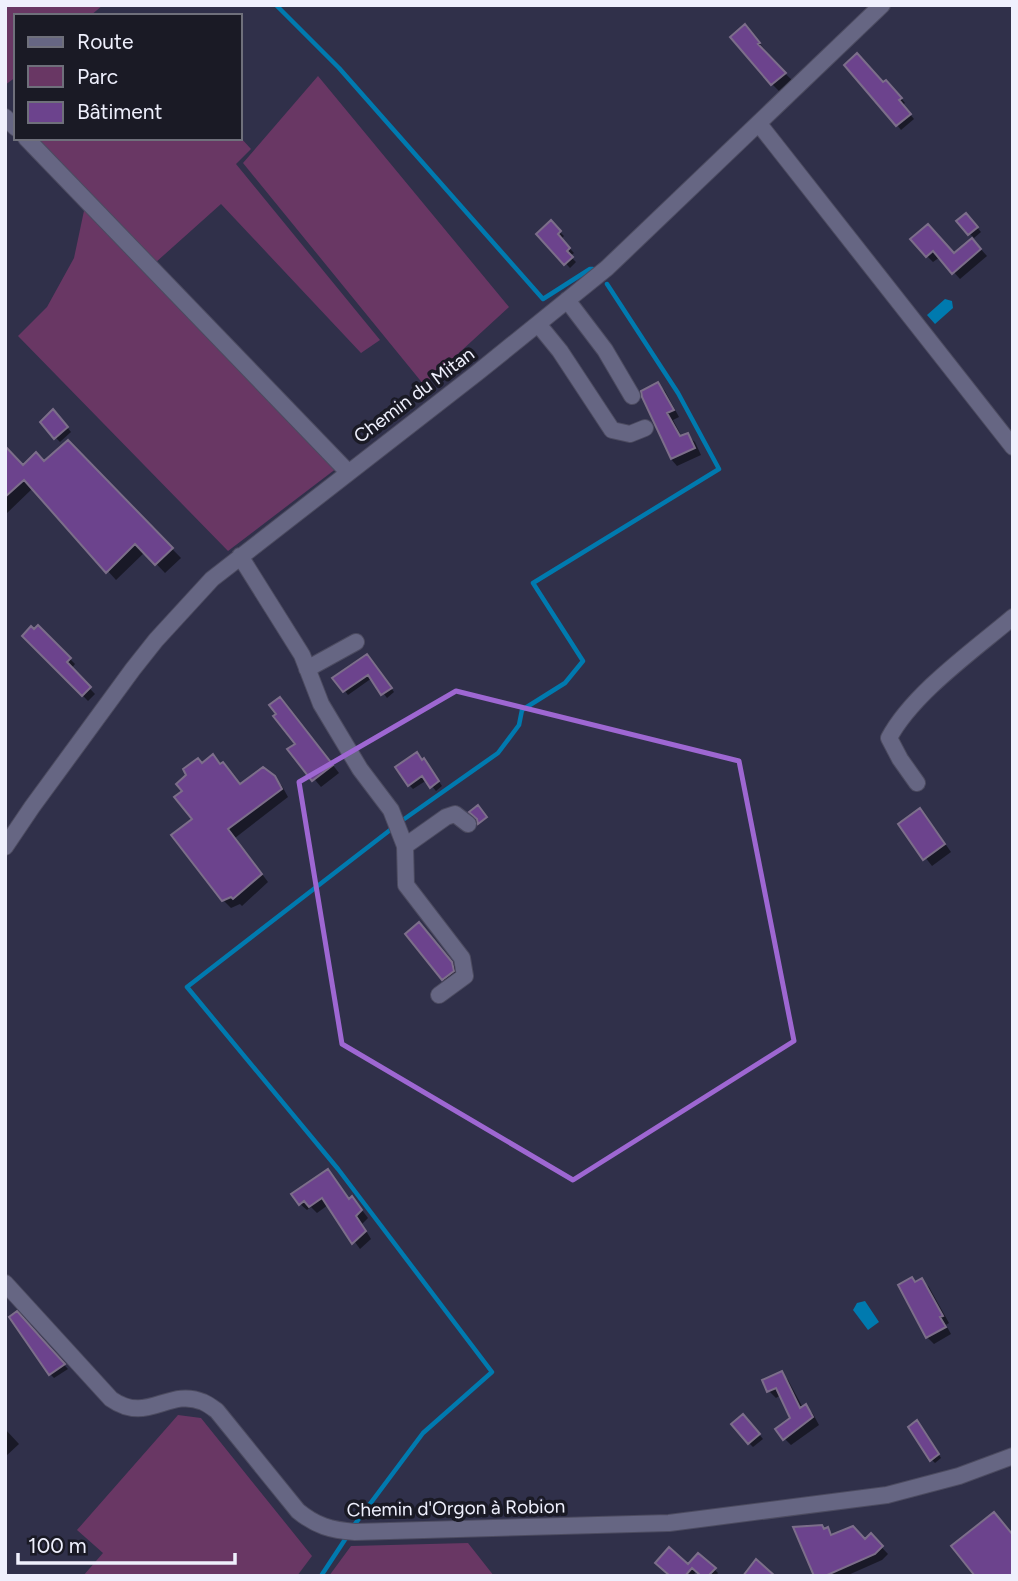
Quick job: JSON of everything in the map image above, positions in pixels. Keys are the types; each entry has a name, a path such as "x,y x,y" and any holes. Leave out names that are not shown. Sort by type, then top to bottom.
{"street":[{"name":"Chemin du Mitan","path":"5,847 156,640 193,598 240,556 607,268 882,5"},
{"path":"759,124 1013,447"},
{"path":"28,140 348,472"},
{"path":"567,300 605,350 632,397"},
{"path":"538,324 560,351 612,430 631,434 645,428"},
{"path":"240,556 302,655 321,704 360,769 382,786 405,846 406,885 461,958 465,976 439,995"},
{"path":"917,783 900,759 890,738 896,725 914,702 1013,617"},
{"path":"307,669 356,642"},
{"path":"405,846 446,817 456,814 468,824"},
{"name":"Chemin d'Orgon à Robion","path":"5,1283 111,1399 124,1408 140,1410 166,1401 188,1398 203,1402 217,1411 298,1511 312,1522 330,1530 355,1532 669,1523 887,1495 959,1476 1013,1456"}],"highlighted area":[{"path":"456,691 739,761 794,1041 573,1180 342,1044 299,782"}],"green space":[{"path":"5,5 103,5 92,14 14,14 14,78 5,85"},
{"path":"318,76 509,307 424,385 243,163"},
{"path":"242,139 251,149 236,164 380,340 361,353 221,204 155,263 36,140"},
{"path":"85,206 337,468 228,551 18,336 47,307 74,258"},
{"path":"178,1415 201,1418 312,1556 297,1576 83,1576 103,1553 77,1530"},
{"path":"468,1543 494,1576 329,1576 351,1546"}],"water":[{"path":"945,299 952,301 953,308 935,324 927,315"},
{"path":"865,1301 879,1322 868,1330 853,1310 857,1303"}],"building":[{"path":"745,24 760,43 758,44 786,73 771,85 730,37"},
{"path":"857,53 883,82 886,80 902,98 899,100 911,114 896,126 844,65"},
{"path":"966,213 978,227 968,235 956,221"},
{"path":"551,220 561,231 558,234 570,248 567,251 573,257 564,265 536,234"},
{"path":"928,224 954,253 972,238 981,249 952,274 933,251 926,257 910,239"},
{"path":"658,382 674,410 667,413 680,436 688,433 695,448 671,459 642,397 641,391"},
{"path":"53,409 68,427 54,439 40,422"},
{"path":"68,440 173,548 155,565 135,544 106,573 24,480 5,497 5,446 23,465 36,452 44,461"},
{"path":"38,625 71,658 67,662 91,687 82,696 22,636 31,626 34,629"},
{"path":"367,654 392,688 381,695 368,675 343,692 332,678"},
{"path":"280,697 333,765 312,781 287,749 295,744 273,716 276,714 269,705"},
{"path":"417,752 439,781 430,788 422,776 408,786 395,767"},
{"path":"213,754 240,784 263,767 275,776 282,789 228,829 262,874 233,899 231,897 222,901 171,835 192,819 174,797 182,791 176,784 186,775 183,769 198,758 202,763"},
{"path":"478,805 487,817 478,824 477,819 469,812"},
{"path":"920,808 945,844 923,860 898,824"},
{"path":"419,922 452,962 454,971 442,980 405,934"},
{"path":"328,1169 349,1199 352,1196 362,1210 356,1216 366,1231 352,1244 322,1198 309,1207 304,1201 299,1205 291,1194"},
{"path":"912,1277 915,1282 922,1278 943,1316 940,1317 946,1327 926,1338 898,1285"},
{"path":"17,1311 65,1364 49,1375 9,1317"},
{"path":"782,1371 800,1408 806,1404 813,1417 783,1440 775,1429 790,1418 776,1388 767,1392 762,1380"},
{"path":"743,1414 760,1434 748,1444 731,1424"},
{"path":"917,1420 939,1454 930,1461 908,1427"},
{"path":"994,1512 1013,1535 1013,1576 975,1576 951,1546"},
{"path":"822,1525 824,1529 828,1527 831,1535 853,1526 865,1539 871,1533 883,1546 875,1554 825,1576 814,1576 793,1527"},
{"path":"669,1547 688,1564 698,1553 716,1568 708,1576 701,1576 692,1568 685,1576 670,1576 655,1563"},
{"path":"756,1559 775,1576 743,1576"}],"waterway":[{"path":"276,5 339,68 543,299 593,269"},
{"path":"400,822 498,753 519,725 522,710 565,683 583,661 533,583 719,469 678,393 607,284"},
{"path":"352,1528 423,1433 492,1372 338,1169 187,987 394,827"},
{"path":"321,1576 348,1535"}]}
